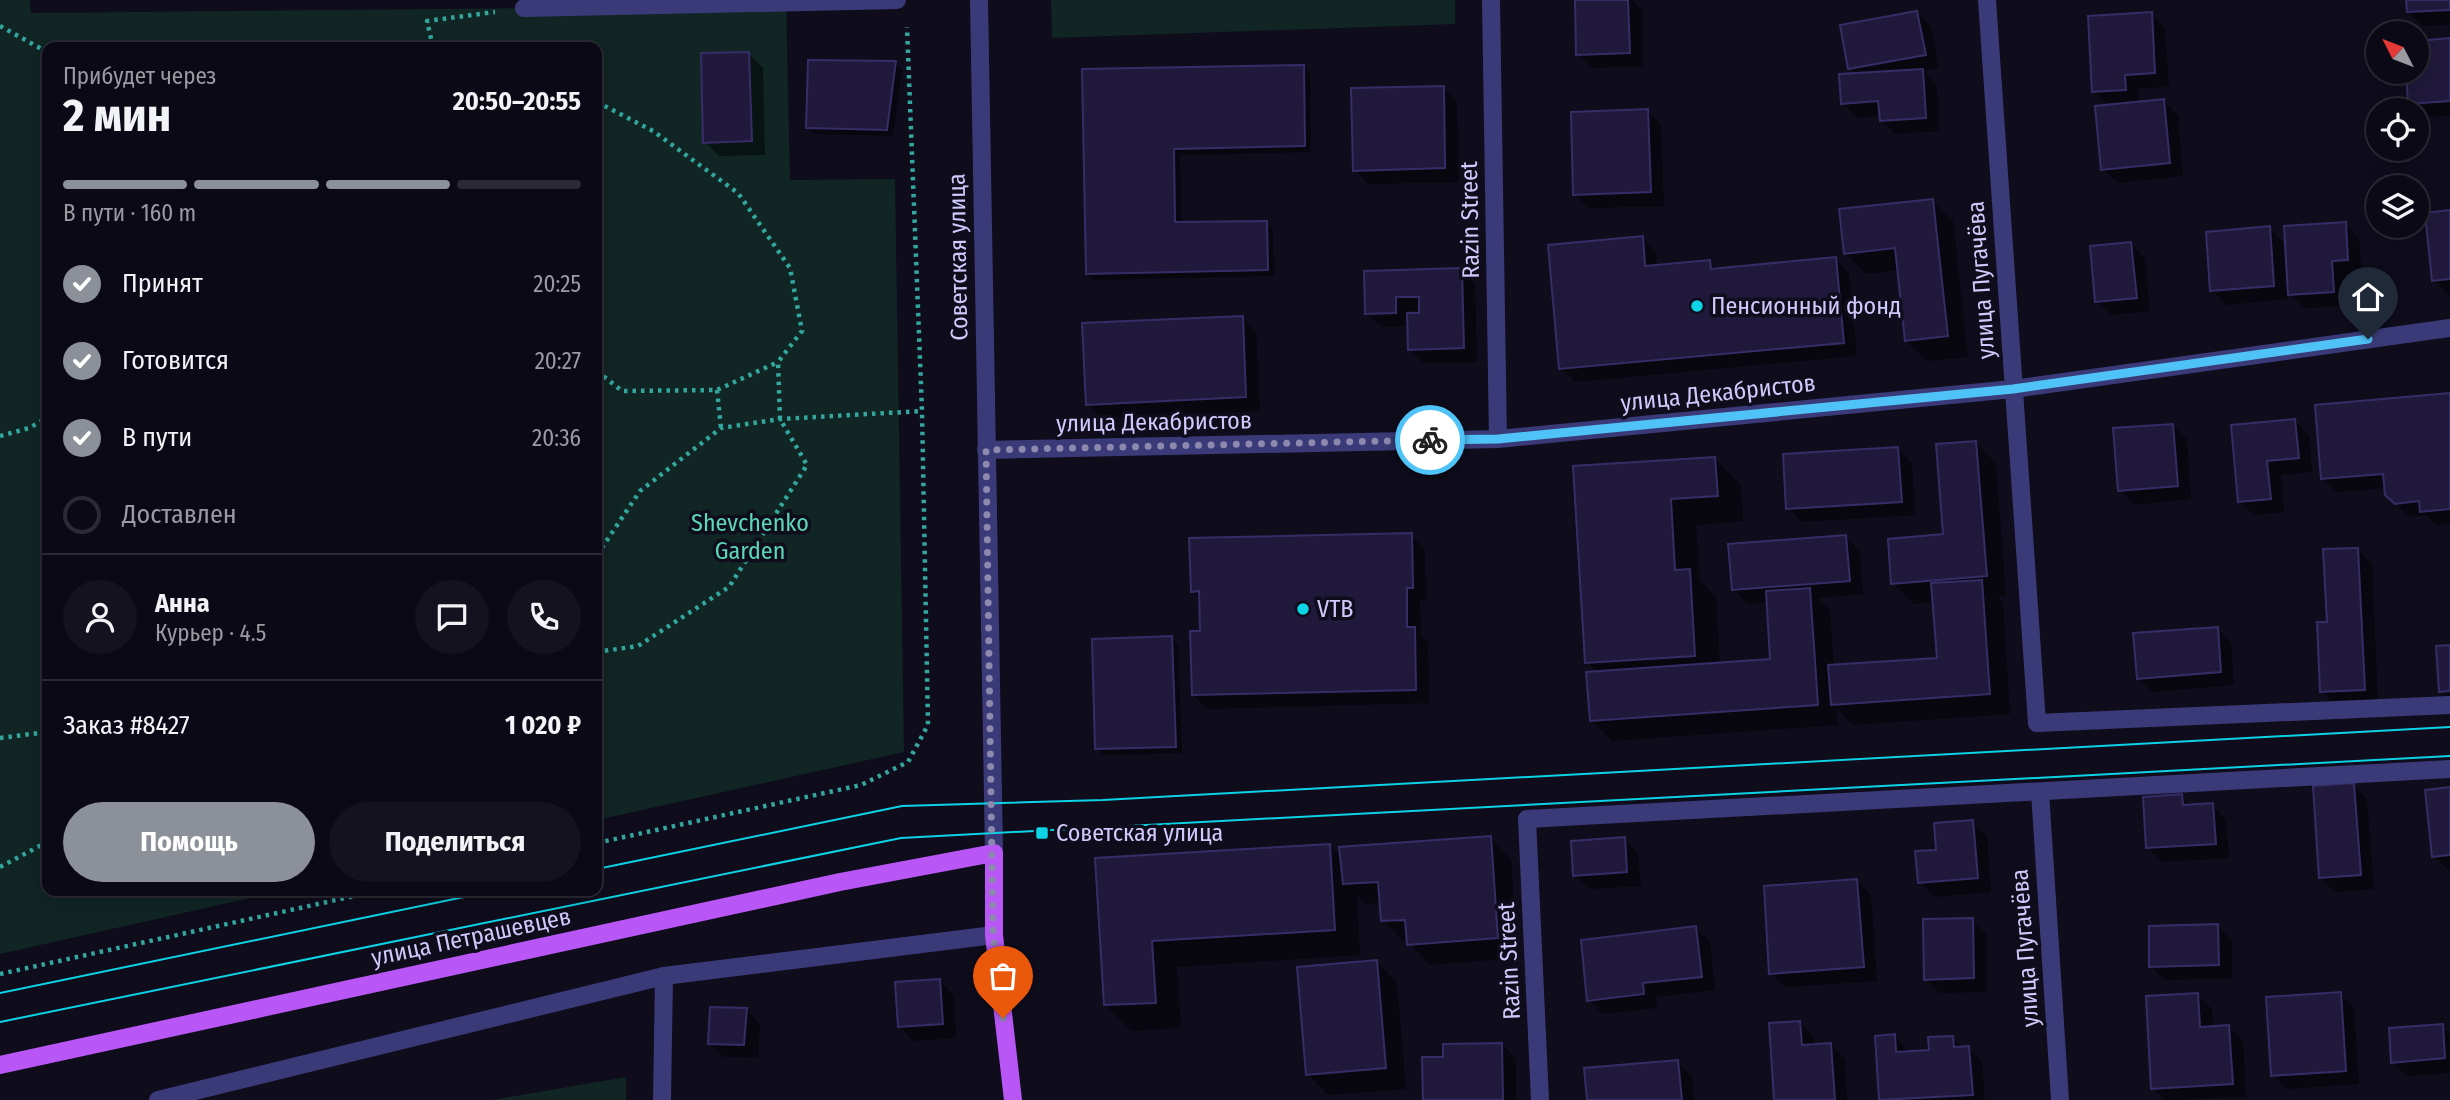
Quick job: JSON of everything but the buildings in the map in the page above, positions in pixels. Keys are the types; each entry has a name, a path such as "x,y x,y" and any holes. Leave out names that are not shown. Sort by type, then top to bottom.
{"main road":[{"name":"Советская улица","path":"994,853 993,935 1013,1100"},
{"name":"улица Петрашевцев","path":"0,1065 813,888 994,853"}],"street":[{"name":"Советская улица","path":"979,0 994,853"},
{"name":"Razin Street","path":"1491,0 1498,439"},
{"name":"улица Пугачёва","path":"1987,0 2037,723 2450,705"},
{"path":"524,8 902,7"},
{"name":"улица Декабристов","path":"986,450 1498,439 2013,389 2450,328"},
{"path":"2040,792 2450,769"},
{"name":"Razin Street","path":"1541,1100 1527,819 2040,792"},
{"name":"улица Пугачёва","path":"2040,792 2060,1100"},
{"path":"158,1100 664,976 993,935"},
{"path":"662,1100 664,976"}],"path":[{"path":"602,842 861,785 908,762 928,725 922,411 902,7"},
{"path":"432,42 427,21 524,8"},
{"path":"0,26 42,49"},
{"path":"602,105 653,131 738,193 790,268 802,331 778,362 717,390 622,391 602,376"},
{"path":"602,651 638,646 729,587 807,465 779,419 778,362"},
{"path":"717,390 721,428"},
{"path":"602,548 640,491 721,428 779,419 922,411"},
{"path":"0,436 29,428 42,421"},
{"path":"0,738 42,733"},
{"path":"0,867 42,845"},
{"path":"0,974 354,896"}],"green space":[{"name":"Shevchenko Garden","path":"0,0 30,0 31,13 523,8 786,1 790,180 895,179 904,752 602,819 602,42 42,42 42,896 260,896 0,954"},
{"path":"1051,0 1455,0 1455,24 1052,38"},
{"path":"626,1077 626,1100 492,1100"}],"tram line":[{"path":"602,868 902,806 1103,800 2450,727"},
{"path":"0,1022 901,838 2450,756"},
{"path":"0,993 469,896"}],"way so far":[{"path":"1003,1018 993,935 994,853 986,450 1430,440"}],"place":[{"name":"Пенсионный фонд","path":"1697,306"},
{"name":"VTB","path":"1303,609"},
{"name":"Советская улица","path":"1042,833"}],"route":[{"path":"1430,440 1498,439 2013,389 2368,339"}]}
